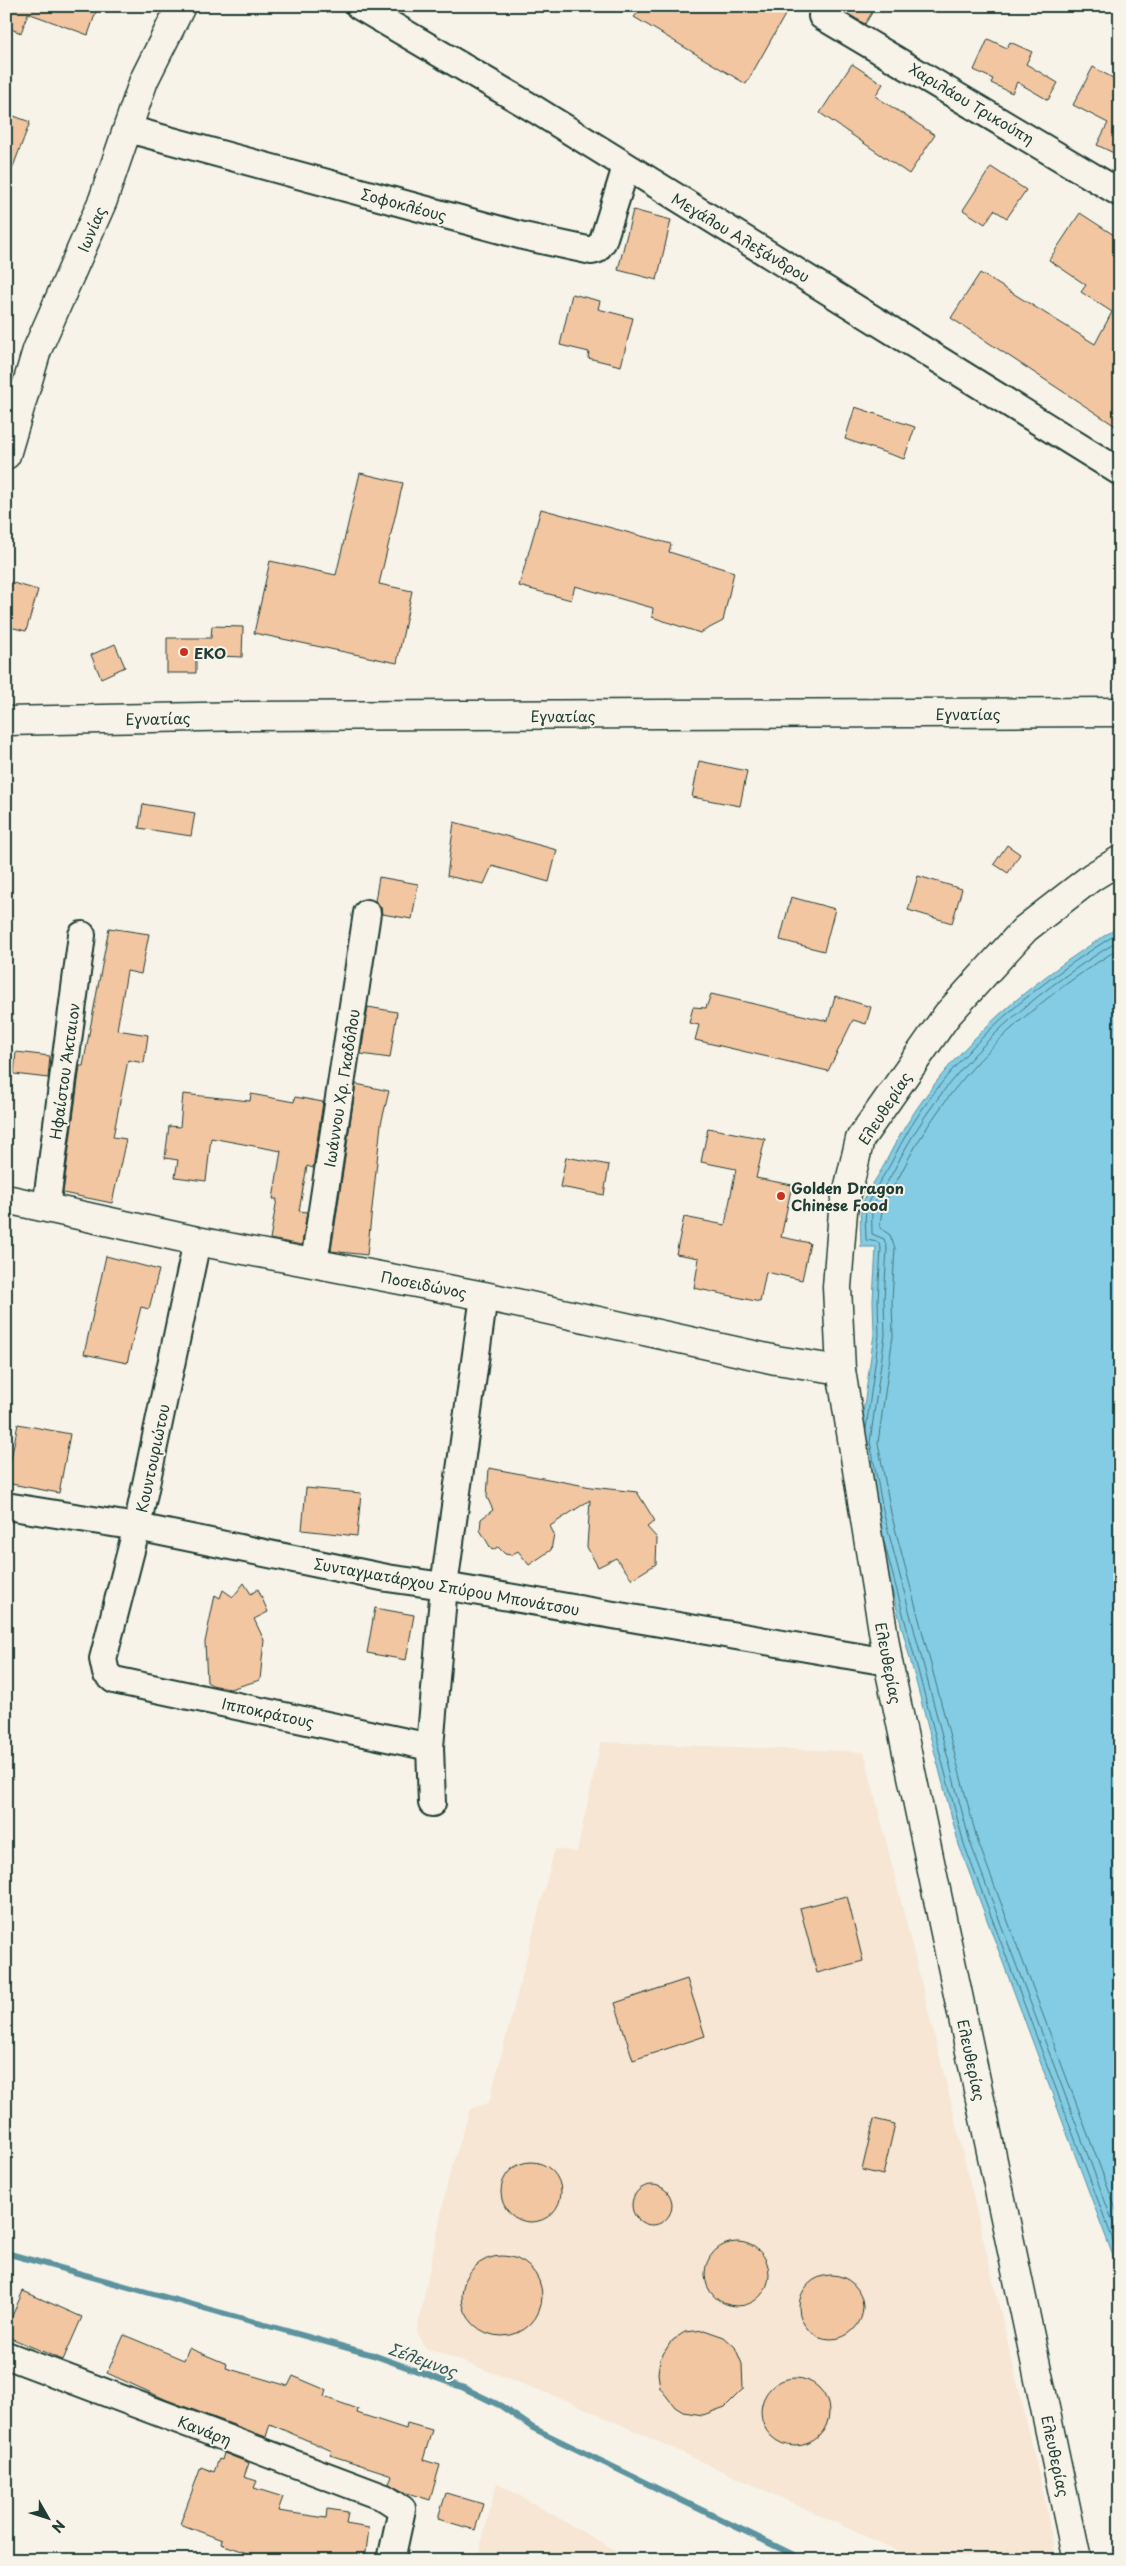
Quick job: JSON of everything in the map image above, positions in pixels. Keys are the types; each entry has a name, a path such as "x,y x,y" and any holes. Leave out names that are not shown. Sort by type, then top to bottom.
{"street":[{"name":"Ιωνίας","path":"6,455 37,350 88,239 144,80 181,6"},
{"name":"Μεγάλου Αλεξάνδρου","path":"359,6 536,110 980,383 1120,472"},
{"name":"Χαριλάου Τρικούπη","path":"822,16 1120,193"},
{"name":"Σοφοκλέους","path":"128,129 582,250 596,250 603,241 626,167"},
{"name":"Εγνατίας","path":"6,721 248,716 1120,712"},
{"name":"Ελευθερίας","path":"1078,2560 888,1662 841,1370 837,1287 843,1211 860,1139 947,1015 1025,929 1092,877 1120,860"},
{"name":"Ιωάννου Χρ. Γκαδόλου","path":"314,1263 367,913"},
{"name":"Ηφαίστου Άκταιον","path":"46,1208 82,935"},
{"name":"Ποσειδώνος","path":"6,1199 197,1241 484,1296 776,1360 841,1370"},
{"name":"Κουντουριώτου","path":"106,1674 103,1659 138,1527 197,1241"},
{"path":"432,1804 430,1747 444,1586 484,1296"},
{"name":"Συνταγματάρχου Σπύρου Μπονάτσου","path":"6,1506 138,1527 387,1578 444,1586 888,1662"},
{"name":"Ιπποκράτους","path":"106,1674 114,1680 430,1747"},
{"name":"Κανάρη","path":"6,2355 385,2498 402,2509 391,2560"}],"shaded area":[{"path":"601,1742 864,1752 953,2111 1042,2488 1053,2543 1054,2560 918,2560 571,2402 424,2347 417,2331 448,2181 470,2109 489,2103 555,1849 577,1852"},
{"path":"497,2483 632,2560 477,2560"}],"water":[{"path":"1120,926 1120,2282 1116,2264 959,1845 873,1518 859,1442 874,1334 873,1300 876,1247 861,1247 861,1215 862,1205 866,1196 905,1127 955,1059 1015,1001 1083,950"}],"building":[{"path":"6,6 98,6 88,35 28,13 21,33 6,27"},
{"path":"644,6 790,6 746,84 634,17"},
{"path":"835,6 876,6 865,24"},
{"path":"988,39 1007,48 1010,42 1032,52 1026,64 1058,83 1048,100 1017,82 1012,93 991,83 993,79 974,70"},
{"path":"852,64 883,84 875,96 935,135 909,174 820,113"},
{"path":"1093,67 1120,82 1120,156 1097,145 1108,123 1073,105"},
{"path":"6,113 30,122 8,180 6,180"},
{"path":"991,167 1026,190 1007,218 994,210 985,224 963,210"},
{"path":"633,210 671,220 657,280 618,270"},
{"path":"1080,213 1120,239 1120,429 951,318 980,273 1095,344 1112,312 1081,292 1086,285 1049,260"},
{"path":"572,294 600,301 598,309 633,318 621,366 588,358 589,352 560,345"},
{"path":"855,407 915,427 904,459 845,439"},
{"path":"360,473 403,483 379,584 412,591 397,663 254,633 270,561 336,575"},
{"path":"541,509 671,544 669,552 734,572 723,621 700,633 652,617 653,608 575,586 571,600 519,586"},
{"path":"6,581 38,590 26,631 6,626"},
{"path":"212,626 243,627 242,657 196,655 196,673 167,673 167,638 211,638"},
{"path":"115,644 125,667 101,678 91,655"},
{"path":"699,761 747,771 740,806 692,797"},
{"path":"143,804 195,813 191,836 139,828"},
{"path":"454,822 557,850 549,882 492,866 484,884 447,876"},
{"path":"1007,845 1020,854 1008,873 994,864"},
{"path":"918,876 962,889 952,923 908,910"},
{"path":"379,877 418,884 412,919 382,914 381,907 375,901"},
{"path":"791,897 835,909 824,951 780,940"},
{"path":"109,928 149,934 141,974 127,971 117,1030 148,1035 144,1063 128,1060 113,1137 126,1139 112,1203 63,1193 80,1066 83,1066"},
{"path":"711,994 828,1021 835,996 871,1007 866,1024 853,1020 828,1071 695,1040 699,1025 689,1023 693,1007 706,1008"},
{"path":"368,1007 397,1012 390,1058 361,1054"},
{"path":"16,1052 50,1056 48,1078 14,1074"},
{"path":"356,1084 389,1091 381,1124 367,1255 331,1251"},
{"path":"183,1094 250,1101 251,1094 294,1102 295,1097 323,1102 313,1168 307,1166 299,1211 307,1212 302,1245 270,1239 277,1199 273,1199 281,1151 211,1138 206,1181 175,1177 178,1160 165,1158 169,1126 180,1127"},
{"path":"708,1128 765,1139 756,1178 792,1185 781,1237 810,1243 802,1280 766,1272 760,1302 694,1288 699,1258 676,1254 684,1217 725,1225 736,1169 701,1162"},
{"path":"566,1157 609,1165 604,1195 560,1187"},
{"path":"106,1256 159,1270 149,1309 141,1307 127,1363 84,1354"},
{"path":"18,1424 70,1434 59,1493 6,1483"},
{"path":"489,1468 591,1487 637,1492 655,1521 647,1527 657,1538 656,1564 632,1579 616,1558 598,1567 587,1547 590,1500 550,1526 554,1534 551,1550 529,1565 518,1551 511,1555 505,1554 498,1547 492,1550 480,1530 481,1519 493,1510 487,1497"},
{"path":"306,1488 361,1493 357,1536 302,1530"},
{"path":"244,1583 251,1594 258,1589 268,1612 254,1619 264,1640 260,1680 230,1689 207,1682 205,1642 215,1595 220,1598 223,1590 233,1597"},
{"path":"375,1608 414,1615 406,1660 367,1653"},
{"path":"847,1896 863,1961 817,1973 800,1908"},
{"path":"687,1979 705,2036 633,2060 615,2003"},
{"path":"874,2119 895,2124 883,2175 862,2170"},
{"path":"525,2162 537,2162 548,2167 556,2175 561,2186 559,2204 548,2217 537,2222 525,2222 514,2217 506,2209 501,2198 501,2186 506,2175 514,2167"},
{"path":"652,2185 663,2188 669,2194 672,2205 669,2216 663,2222 652,2225 641,2222 635,2216 632,2205 635,2194 641,2188"},
{"path":"731,2242 743,2242 760,2251 767,2262 769,2274 767,2286 760,2297 743,2306 731,2306 719,2301 710,2292 705,2280 705,2268 710,2256 719,2247"},
{"path":"502,2256 517,2259 530,2268 539,2281 542,2296 539,2311 530,2324 517,2333 502,2336 487,2333 474,2324 465,2311 462,2296 465,2281 474,2268 487,2259"},
{"path":"831,2275 843,2277 854,2284 861,2295 863,2307 861,2319 854,2330 843,2337 831,2339 819,2337 808,2330 801,2319 799,2307 801,2295 808,2284 819,2277"},
{"path":"23,2291 82,2317 63,2360 6,2336 6,2330"},
{"path":"704,2330 724,2337 735,2347 742,2364 743,2389 725,2407 703,2415 683,2412 675,2407 660,2388 658,2373 660,2359 672,2340 685,2332"},
{"path":"124,2335 184,2360 189,2348 227,2364 226,2368 288,2386 293,2376 326,2390 324,2397 358,2409 357,2413 406,2429 407,2423 432,2430 423,2460 440,2465 430,2500 404,2492 389,2484 392,2475 330,2455 332,2451 270,2424 266,2437 167,2400 107,2373"},
{"path":"795,2378 808,2381 819,2388 826,2399 829,2412 826,2425 819,2436 808,2443 795,2446 782,2443 771,2436 764,2425 761,2412 764,2399 771,2388 782,2381"},
{"path":"224,2453 249,2463 244,2477 257,2481 254,2488 283,2497 278,2511 326,2518 327,2509 348,2512 346,2524 369,2528 365,2560 296,2560 264,2555 263,2558 221,2544 222,2540 180,2524 201,2467 214,2472 219,2459 222,2460"},
{"path":"446,2493 483,2504 475,2530 438,2519"}],"waterway":[{"name":"Σέλεμνος","path":"6,2253 373,2355 464,2388 501,2406 533,2428 804,2560"}],"place":[{"name":"EKO","path":"184,652"},
{"name":"Golden Dragon Chinese Food","path":"781,1196"}]}
